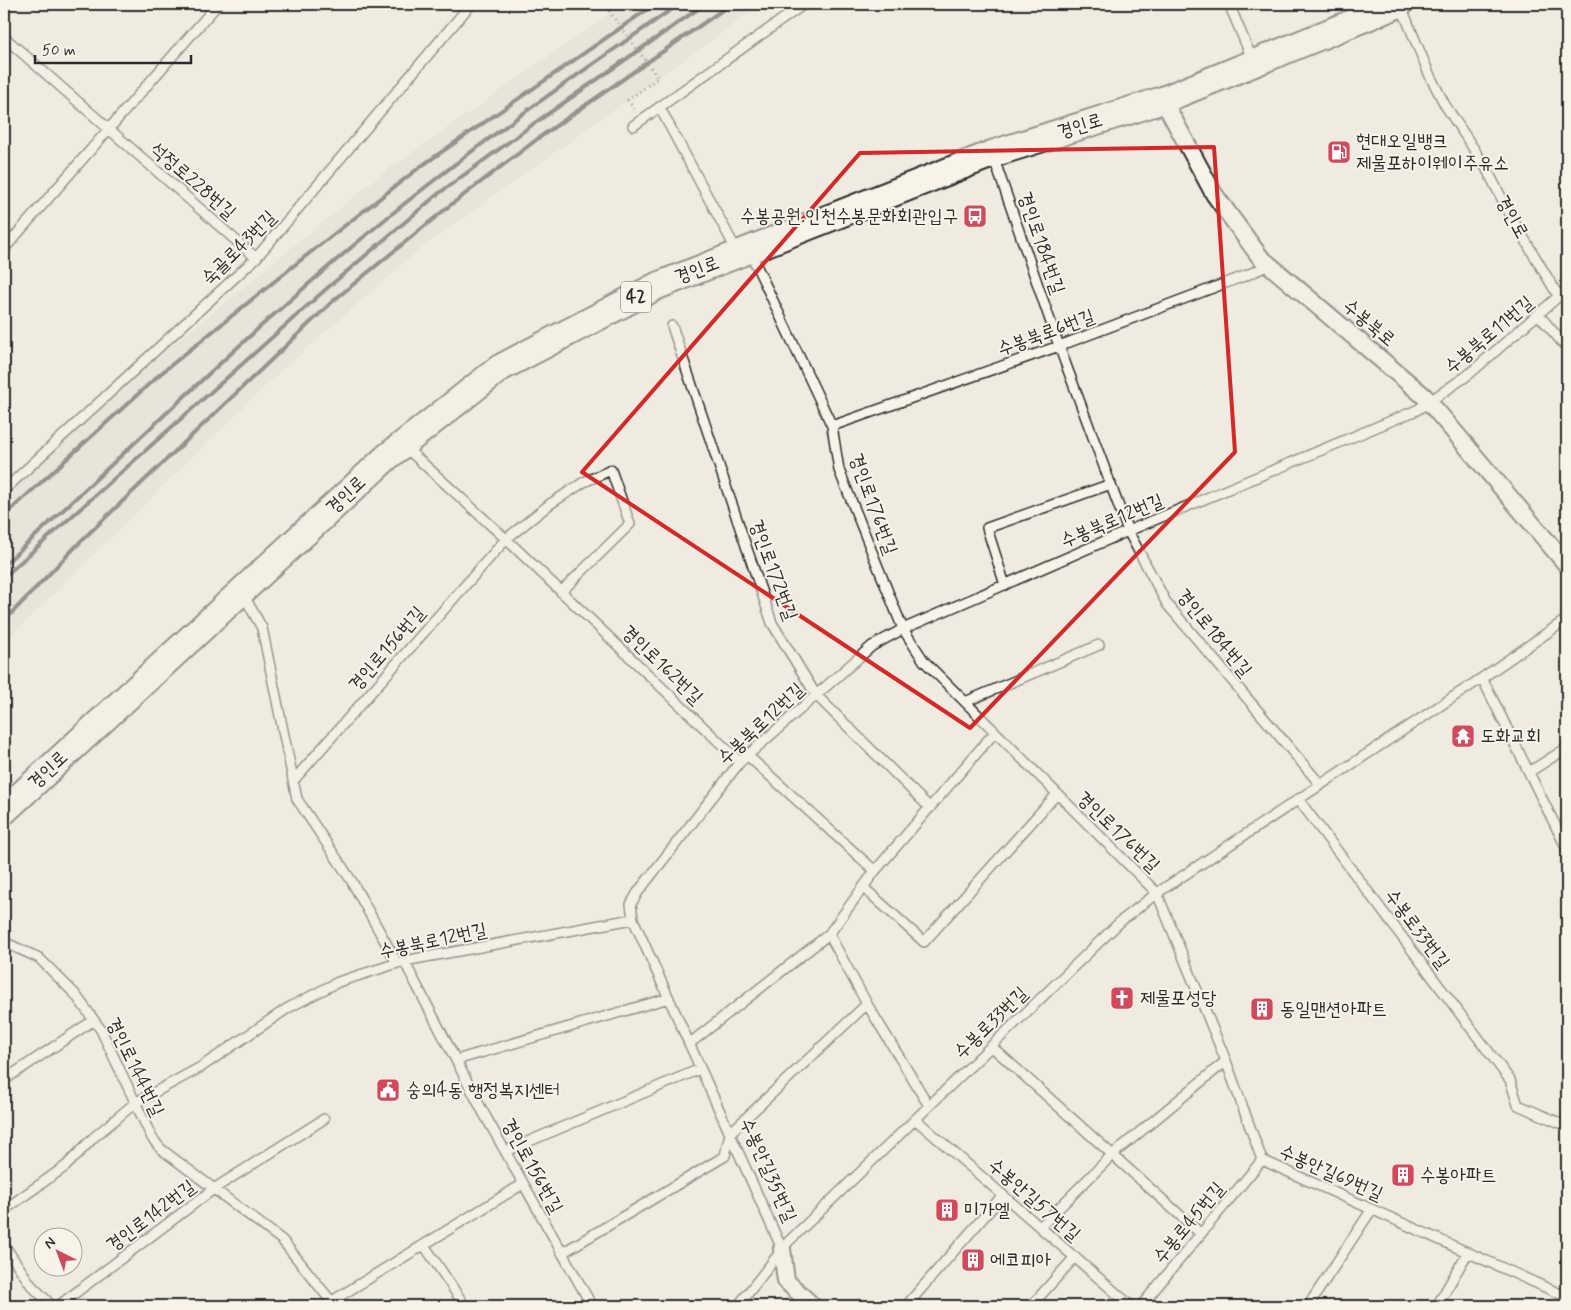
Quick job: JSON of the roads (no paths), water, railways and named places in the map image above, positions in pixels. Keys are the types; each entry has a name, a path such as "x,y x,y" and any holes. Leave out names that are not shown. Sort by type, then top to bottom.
{"main road":[{"name":"경인로","path":"4,811 402,445 500,368 657,286 992,154 1163,100 1400,4"}],"street":[{"name":"수봉북로","path":"1163,100 1214,194 1260,257 1430,403 1567,564"},
{"name":"수봉안길35번길","path":"782,1249 786,1281 813,1306"}],"lane":[{"path":"4,249 218,4"},
{"name":"숙골로43번길","path":"4,490 256,258 471,4"},
{"path":"633,126 804,4"},
{"path":"1228,4 1253,63"},
{"name":"경인로","path":"1400,4 1430,76 1445,105 1485,166 1513,220 1559,297"},
{"name":"석정로228번길","path":"4,37 256,258"},
{"name":"경인로","path":"660,108 744,251"},
{"name":"경인로184번길","path":"992,154 1059,346 1128,531 1166,604 1320,784"},
{"name":"경인로176번길","path":"744,251 832,426 839,470 903,629 924,661 1156,893"},
{"name":"수봉북로6번길","path":"832,426 1059,346 1248,275 1269,265"},
{"name":"수봉북로11번길","path":"1430,403 1468,375 1567,289"},
{"path":"1538,314 1567,348"},
{"name":"경인로172번길","path":"672,326 772,623 816,695 930,808"},
{"name":"수봉북로12번길","path":"135,1103 201,1067 288,1008 338,982 401,962 633,919 631,904 638,892 740,762 872,646 903,629 1128,531 1430,403"},
{"name":"경인로162번길","path":"402,445 506,539 740,762"},
{"path":"506,539 550,504 584,482 611,470 630,524 561,592"},
{"path":"1005,585 988,528 1111,484"},
{"name":"경인로156번길","path":"293,781 506,539"},
{"name":"경인로156번길","path":"242,592 262,628 297,799 351,880 401,962 592,1306"},
{"name":"수봉로33번길","path":"738,1306 782,1249 1121,921 1156,893 1482,678 1567,619"},
{"path":"965,702 1099,645"},
{"path":"1482,678 1567,849"},
{"path":"689,1044 829,934 875,871 994,732"},
{"path":"1529,772 1567,748"},
{"path":"747,755 875,871"},
{"name":"경인로176번길","path":"863,887 924,942 1056,795"},
{"name":"수봉로33번길","path":"1298,799 1510,1080 1518,1105 1567,1126"},
{"name":"수봉안길69번길","path":"1156,893 1226,1061 1262,1160 1567,1297"},
{"name":"수봉안길35번길","path":"633,919 782,1249"},
{"path":"829,934 867,1004 929,1106"},
{"name":"경인로144번길","path":"4,942 39,958 75,994 101,1030 152,1138 161,1149 282,1240 334,1304 424,1245 523,1184"},
{"path":"456,1060 669,998"},
{"path":"562,1253 725,1156 730,1133 867,1004"},
{"path":"4,1080 94,1020"},
{"path":"991,1046 1201,1234"},
{"path":"1040,1227 1112,1155 1226,1061"},
{"path":"506,1151 700,1068"},
{"path":"4,1210 66,1166 93,1138 135,1103"},
{"path":"215,1188 324,1119"},
{"name":"수봉안길57번길","path":"915,1119 1131,1306"},
{"name":"수봉로45번길","path":"1141,1306 1262,1160"},
{"name":"경인로142번길","path":"58,1306 215,1188"},
{"path":"906,1306 1004,1195"},
{"path":"1308,1306 1372,1210"},
{"path":"4,1245 31,1285 52,1306"},
{"path":"424,1245 465,1306"},
{"path":"1438,1306 1468,1252"},
{"path":"1031,1306 1075,1257"}],"railway":[{"path":"4,516 159,375 302,259 420,167 655,4"},
{"path":"4,565 214,369 321,273 376,227 432,182 554,91 679,4"},
{"path":"4,577 325,290 438,194 532,125 705,4"},
{"path":"4,621 83,539 333,301 448,207 540,137 731,4"}],"place":[{"name":"현대오일뱅크 제물포하이웨이주유소","path":"1339,152"},
{"name":"수봉공원.인천수봉문화회관입구","path":"975,216"},
{"name":"도화교회","path":"1463,736"},
{"name":"제물포성당","path":"1122,998"},
{"name":"동일맨션아파트","path":"1262,1009"},
{"name":"숭의4동 행정복지센터","path":"388,1090"},
{"name":"수봉아파트","path":"1403,1175"},
{"name":"미가엘","path":"947,1210"},
{"name":"에코피아","path":"973,1260"}]}
